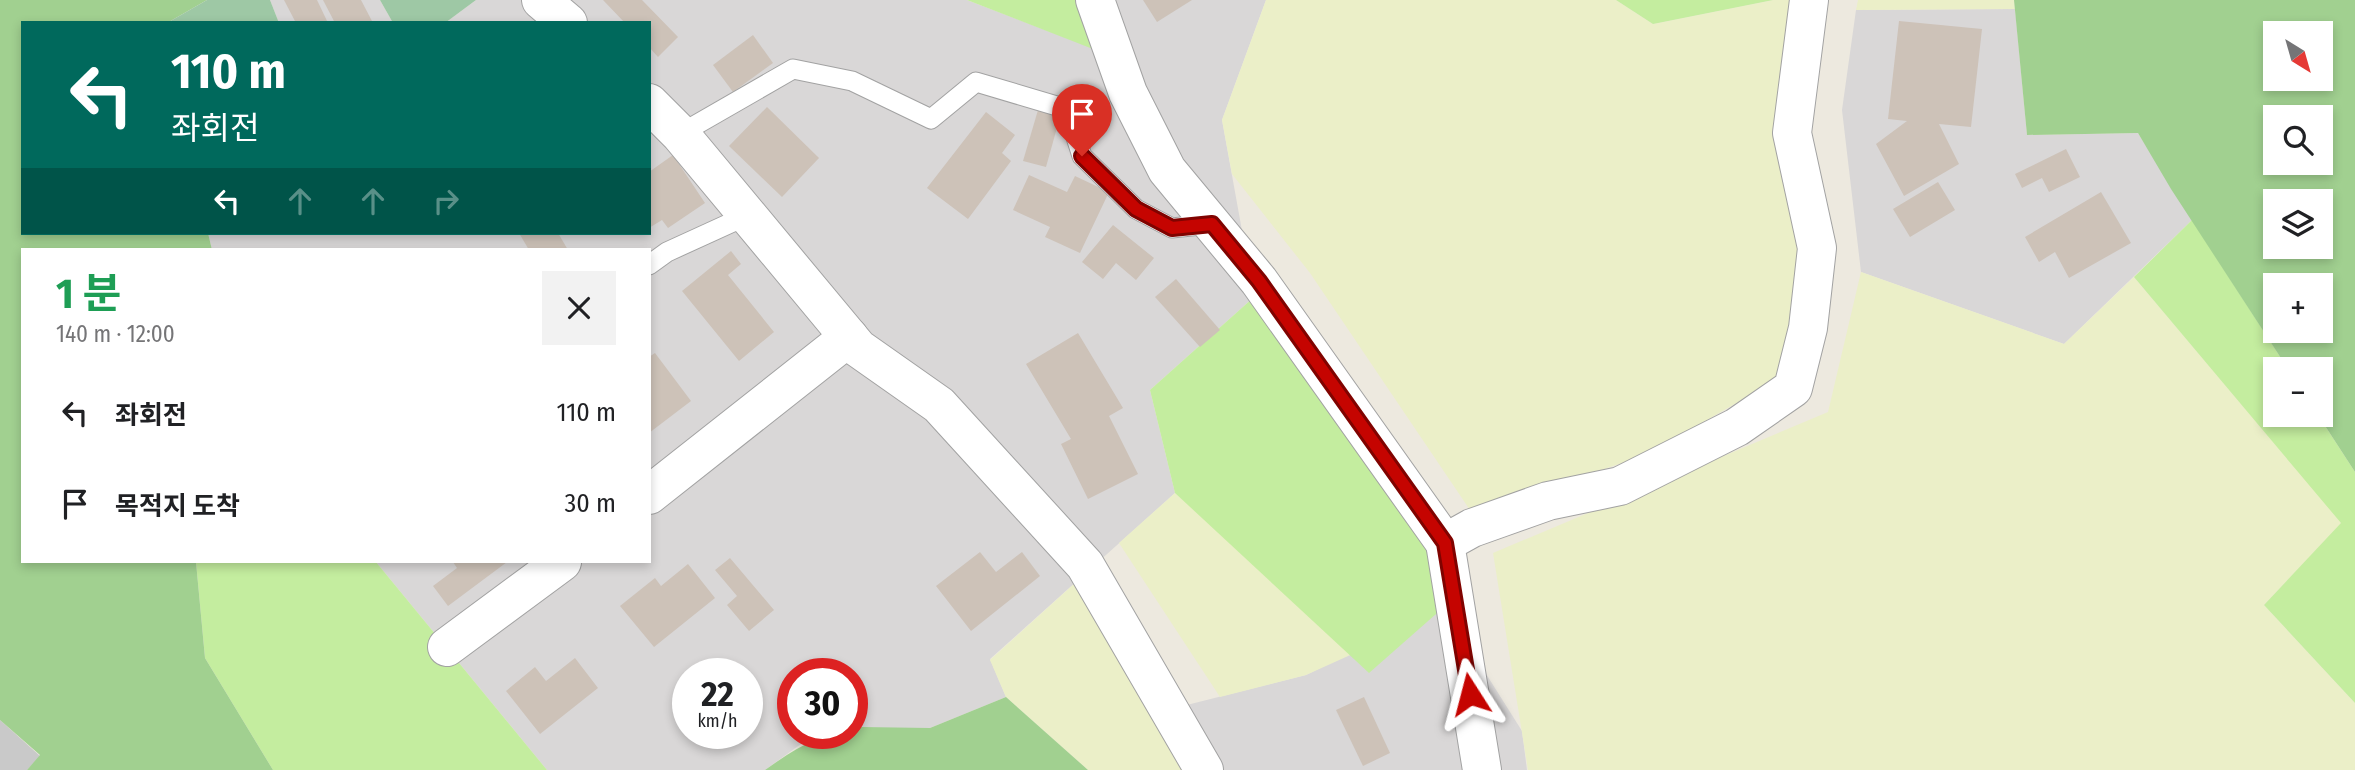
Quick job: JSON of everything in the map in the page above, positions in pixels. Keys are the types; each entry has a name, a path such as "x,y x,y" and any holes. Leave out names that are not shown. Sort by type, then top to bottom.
{"street":[{"path":"541,0 566,21"},
{"path":"1095,0 1128,93 1167,170 1267,292 1445,543 1482,770"},
{"path":"1445,543 1472,528 1548,501 1620,486 1737,427 1793,388 1808,328 1818,248 1792,133 1809,0"},
{"path":"651,105 680,134 859,348 939,405 1085,565 1204,770"},
{"path":"651,493 849,337"},
{"path":"447,647 561,563"}],"lane":[{"path":"680,134 793,69 852,81 931,119 976,82 1067,109 1082,156 1136,209 1172,228 1212,224"},
{"path":"651,263 667,251 748,215"}],"shaded area":[{"path":"270,0 380,0 392,21 278,21"},
{"path":"476,0 967,0 1116,57 1103,0 1266,0 1222,120 1254,297 1150,390 1175,493 990,659 1006,697 930,728 868,736 868,658 777,658 777,749 794,749 765,770 547,770 377,563 651,563 651,248 212,248 208,235 651,235 651,21 448,21"},
{"path":"2015,9 2027,135 2138,133 2192,220 2064,344 1861,272 1842,110 1856,10"},
{"path":"1444,607 1522,731 1527,770 1192,770 1163,711 1306,675"},
{"path":"0,720 40,756 27,770 0,770"}],"green space":[{"path":"0,0 207,0 170,21 21,21 21,235 208,235 212,248 21,248 21,563 196,563 205,658 273,770 27,770 40,755 0,720"},
{"path":"207,0 270,0 278,21 170,21"},
{"path":"380,0 476,0 448,21 392,21"},
{"path":"967,0 1103,0 1116,58"},
{"path":"1266,0 1616,0 1653,24 1773,0 1809,0 1799,367 1646,455 1472,513 1310,273 1232,174 1222,120"},
{"path":"1616,0 1773,0 1653,24"},
{"path":"1858,0 2014,0 2015,9 1856,10"},
{"path":"2014,0 2355,0 2355,472 2326,427 2333,427 2333,357 2280,357 2271,343 2333,343 2333,273 2263,273 2263,331 2138,133 2027,135"},
{"path":"2192,220 2263,330 2263,343 2271,343 2280,357 2263,357 2263,427 2326,427 2355,472 2355,703 2264,605 2341,523 2134,277"},
{"path":"1861,272 2064,344 2134,277 2342,523 2264,605 2355,703 2355,770 1528,770 1493,553 1828,412"},
{"path":"1254,297 1440,540 1444,607 1369,673 1175,493 1150,390"},
{"path":"1175,493 1357,652 1306,675 1220,697 1119,543"},
{"path":"196,563 377,563 547,770 273,770 205,658"},
{"path":"1086,573 1192,770 1088,770 1006,697 990,660"},
{"path":"1006,697 1088,770 765,770 797,749 868,749 868,727 930,728"}],"building":[{"path":"284,0 317,0 327,21 295,21"},
{"path":"323,0 361,0 372,21 334,21"},
{"path":"603,0 642,0 678,37 658,57 651,49 651,21 623,21"},
{"path":"1143,0 1192,0 1157,22"},
{"path":"1899,21 1982,29 1971,127 1939,124 1959,164 1904,196 1876,144 1907,121 1888,119"},
{"path":"753,35 773,63 733,92 713,65"},
{"path":"767,107 819,158 782,197 729,146"},
{"path":"1038,110 1060,117 1046,167 1023,161"},
{"path":"986,112 1015,135 1002,153 1011,161 968,219 927,188"},
{"path":"2066,149 2080,177 2049,192 2042,178 2022,188 2015,174"},
{"path":"673,155 705,203 668,228 662,220 651,227 651,171"},
{"path":"1029,175 1067,192 1075,176 1109,192 1080,253 1045,237 1050,227 1013,210"},
{"path":"1938,182 1955,210 1910,237 1893,209"},
{"path":"2101,192 2131,243 2069,278 2055,252 2039,262 2025,237"},
{"path":"1113,225 1154,258 1136,280 1116,263 1103,279 1082,262"},
{"path":"520,235 559,235 567,248 528,248"},
{"path":"731,251 741,264 728,275 774,332 739,361 682,291"},
{"path":"1176,279 1220,330 1200,347 1155,297"},
{"path":"1078,333 1123,408 1109,416 1138,474 1088,499 1061,444 1071,439 1026,364"},
{"path":"655,353 691,401 651,431 651,356"},
{"path":"980,552 996,572 1022,552 1040,576 971,631 936,586"},
{"path":"730,558 774,610 749,631 727,605 737,596 715,570"},
{"path":"454,563 506,563 448,606 433,586 457,568"},
{"path":"688,564 715,598 654,647 620,606 655,578 661,586"},
{"path":"575,658 598,688 540,734 506,691 535,667 546,681"},
{"path":"1364,697 1390,753 1363,766 1336,710"}],"route":[{"path":"1082,156 1136,209 1172,228 1212,224 1259,281 1445,543 1470,694"}]}
